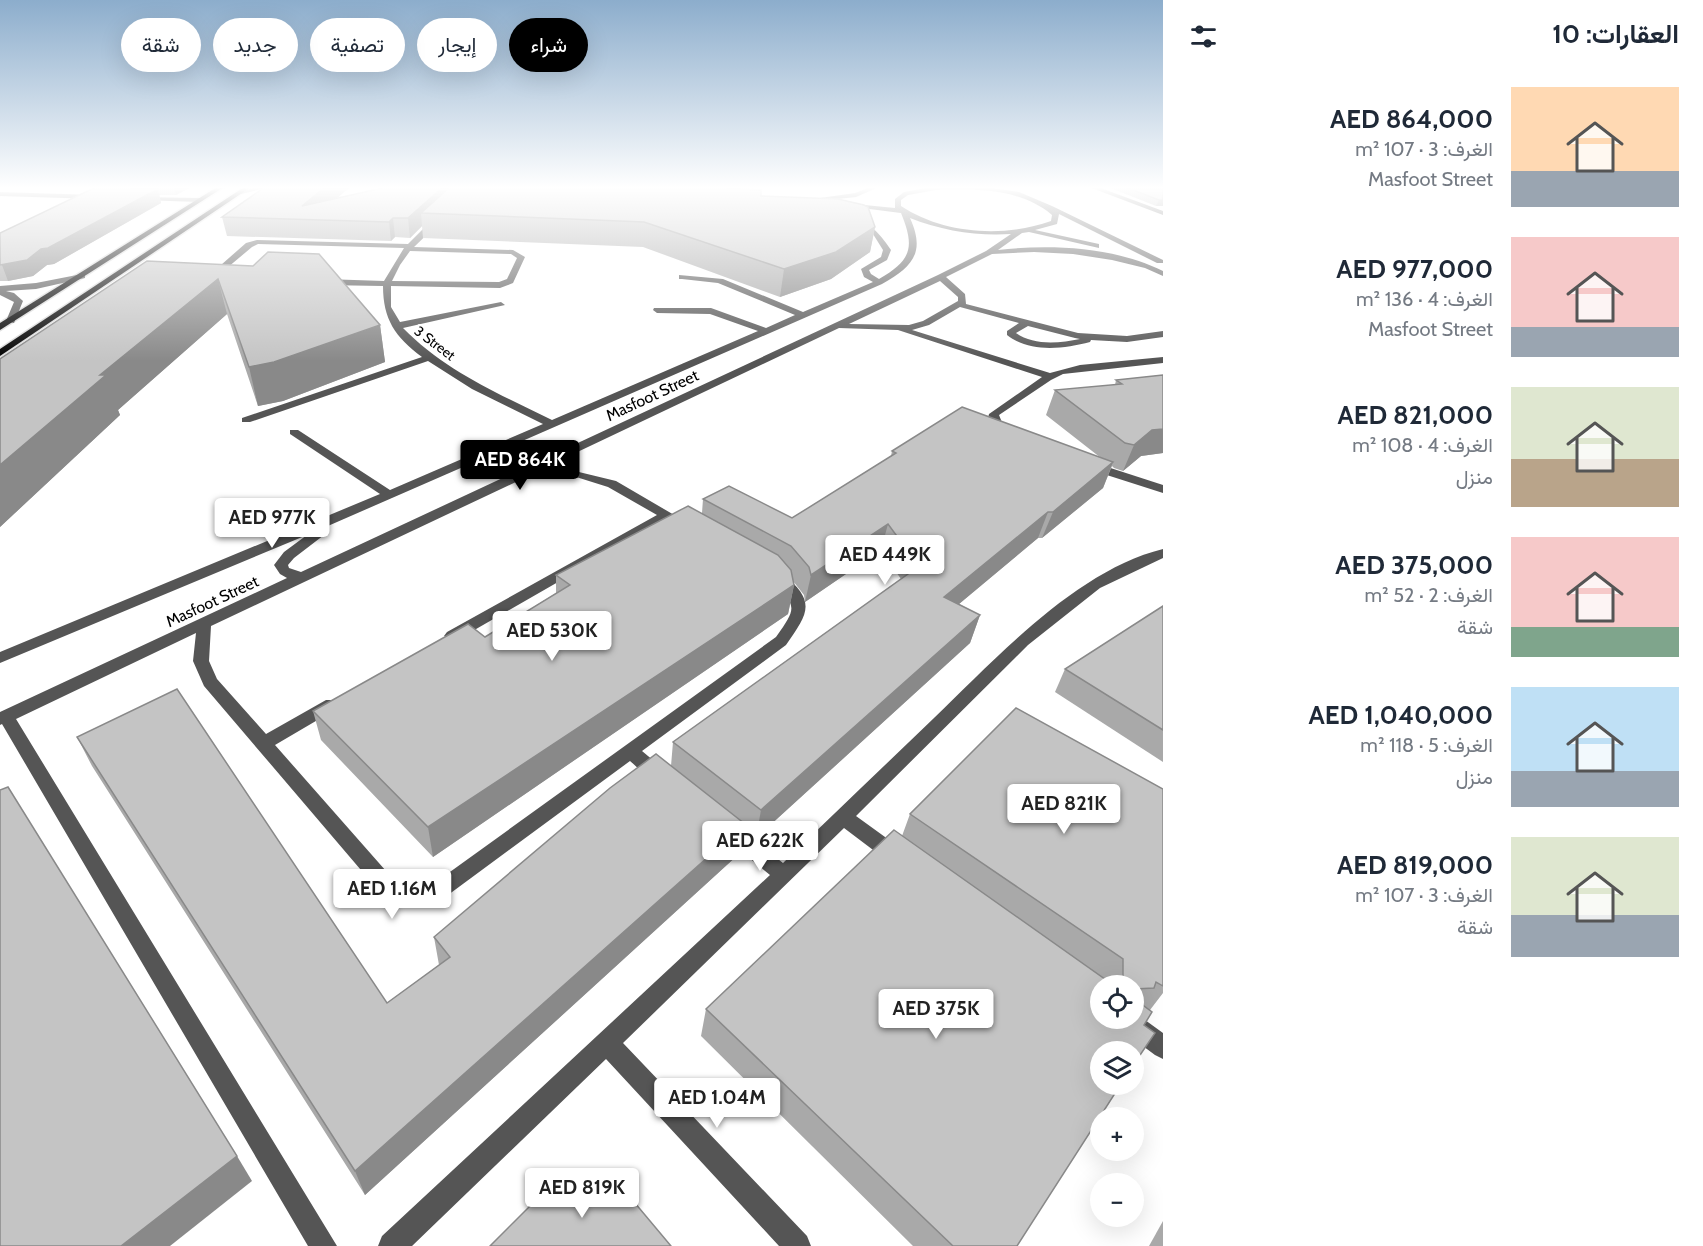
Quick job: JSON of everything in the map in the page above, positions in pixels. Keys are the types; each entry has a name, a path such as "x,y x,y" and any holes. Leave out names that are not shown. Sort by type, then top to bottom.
{"main road":[{"path":"0,327 130,245"},
{"path":"0,353 161,245"}],"street":[{"path":"225,279 215,275 249,245"},
{"path":"317,282 387,285 505,285 510,281 521,257 513,252 337,245"},
{"path":"387,285 398,260 412,245"},
{"path":"879,282 867,276 866,269 884,258 887,250 884,245"},
{"name":"Masfoot Street","path":"0,658 339,517 879,282 901,269 912,253 913,245"},
{"name":"Masfoot Street","path":"3,717 941,277 989,254 1001,245"},
{"path":"1093,245 1163,274"},
{"path":"1128,245 1163,262"},
{"path":"989,254 1029,249 1077,252 1150,267"},
{"path":"0,291 82,276"},
{"path":"682,277 720,281 803,315"},
{"path":"837,326 899,329 919,326 961,304 964,299 941,277"},
{"name":"3 Street","path":"387,285 386,301 395,327 409,343 429,358 552,424"},
{"path":"0,291 19,301 11,321"},
{"path":"961,304 1026,323 1095,338 1127,339 1163,334"},
{"path":"395,327 501,305"},
{"path":"657,310 711,311 766,331"},
{"path":"1026,323 1010,333 1012,336 1051,345 1068,345 1095,338"},
{"path":"899,329 1051,376"},
{"path":"246,420 429,358"},
{"path":"1019,436 999,427 993,418 994,414 1051,376 1080,368 1160,363"},
{"path":"294,432 390,495"},
{"path":"1084,464 1163,489"},
{"path":"537,467 584,475 612,484 697,532"},
{"path":"439,644 666,514"},
{"path":"304,576 287,574 282,570 284,560 339,517"},
{"path":"392,1246 784,875 971,695 1023,641 1095,585 1163,553"},
{"path":"204,623 201,661 210,682 379,877 391,888 408,893 425,893 441,889 781,640 798,616 795,596 780,578 759,567"},
{"path":"263,744 346,697"},
{"path":"3,717 323,1246"},
{"path":"630,751 674,787"},
{"path":"710,815 784,875"},
{"path":"843,817 908,864"},
{"path":"1139,1029 1163,1047"},
{"path":"606,1042 797,1246"}],"building":[{"path":"0,245 53,245 41,249 27,260 0,265"},
{"path":"713,245 847,245 836,252 784,269"},
{"path":"268,252 319,254 380,325 274,362 249,367 218,279 100,375 106,375 0,465 0,359 147,261 253,266"},
{"path":"1163,375 1163,429 1152,430 1134,445 1125,443 1055,390 1122,384 1116,380"},
{"path":"962,407 1113,462 944,597 980,615 761,810 673,742 919,566 888,524 811,575 809,567 791,546 703,499 729,486 792,518 896,453 892,451"},
{"path":"688,506 778,555 791,570 794,585 428,827 313,711 468,624 485,637 570,585 556,575"},
{"path":"1163,606 1163,730 1065,669"},
{"path":"177,689 387,1003 450,957 434,937 610,788 656,754 745,824 355,1171 77,737"},
{"path":"1016,708 1163,789 1163,986 1156,982 1154,988 1144,988 1144,975 1123,975 1123,959 910,814"},
{"path":"8,787 237,1156 121,1246 0,1246 0,790"},
{"path":"894,830 1099,975 1090,975 1090,1029 1144,1029 1144,1025 1155,1033 1144,1049 1144,1041 1090,1041 1090,1095 1114,1095 1106,1107 1090,1107 1090,1132 1017,1246 953,1246 706,1009"},
{"path":"1144,1006 1152,1012 1144,1025"},
{"path":"557,1179 619,1184 671,1246 490,1246"}]}
